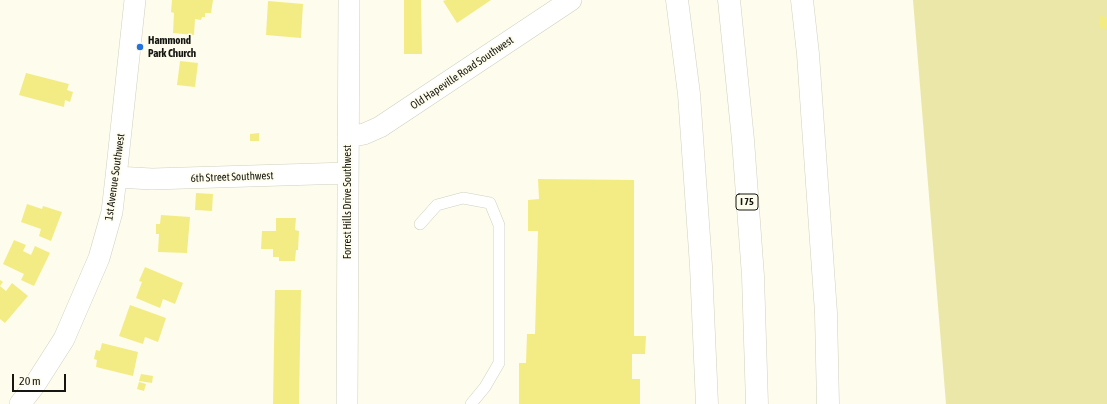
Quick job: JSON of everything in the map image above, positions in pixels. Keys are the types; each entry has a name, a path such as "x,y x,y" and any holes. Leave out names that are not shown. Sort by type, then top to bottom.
{"highway":[{"path":"677,0 689,94 696,180 707,404"},
{"name":"I 75","path":"729,0 743,140 753,276 757,404"},
{"path":"802,0 808,54 825,305 828,404"}],"street":[{"name":"1st Avenue Southwest","path":"20,404 34,386 64,339 99,258 112,212 135,0"},
{"name":"Forrest Hills Drive Southwest","path":"347,404 349,0"},
{"name":"Old Hapeville Road Southwest","path":"348,137 364,134 380,127 571,0"},
{"name":"6th Street Southwest","path":"116,177 152,179 348,173"}],"lane":[{"path":"420,224 437,205 463,198 490,203 499,225 499,363 485,387 471,404"}],"shaded area":[{"path":"913,0 1107,0 1107,404 946,404"}],"building":[{"path":"172,0 213,0 211,13 205,13 205,17 202,17 201,20 195,19 194,35 173,33 174,13 171,12"},
{"path":"404,0 421,0 422,54 404,54"},
{"path":"491,0 457,23 443,1"},
{"path":"268,1 303,4 301,38 266,35"},
{"path":"1100,16 1107,17 1107,29 1099,28"},
{"path":"180,61 198,63 195,87 177,85"},
{"path":"26,73 69,84 67,90 73,92 70,102 65,100 64,107 19,95"},
{"path":"259,133 259,141 250,141 250,134"},
{"path":"538,179 634,180 634,336 646,336 645,354 632,354 632,379 640,379 640,404 519,404 519,363 526,363 527,334 535,334 538,231 528,231 528,200 539,199"},
{"path":"196,193 213,194 212,211 195,210"},
{"path":"27,204 42,209 43,206 62,212 51,241 39,236 41,229 21,222"},
{"path":"161,215 190,217 187,253 158,252 159,234 156,234 156,224 160,224"},
{"path":"276,218 296,218 295,230 299,231 298,250 296,250 295,261 279,261 279,257 273,257 273,249 261,249 262,231 276,231"},
{"path":"14,240 26,245 23,251 31,255 35,246 50,253 34,286 21,280 24,274 3,264"},
{"path":"145,267 183,283 175,304 163,299 160,308 136,298 142,282 139,281"},
{"path":"12,283 28,296 5,323 0,319 0,286 6,291"},
{"path":"275,290 301,290 299,404 273,404"},
{"path":"130,305 166,318 158,342 145,337 143,344 119,336"},
{"path":"102,343 138,352 133,376 96,367 97,360 94,359 96,350 100,351"},
{"path":"141,374 153,376 152,383 139,381"},
{"path":"139,382 146,384 144,391 137,389"}],"place":[{"name":"Hammond Park Church","path":"140,47"}]}
